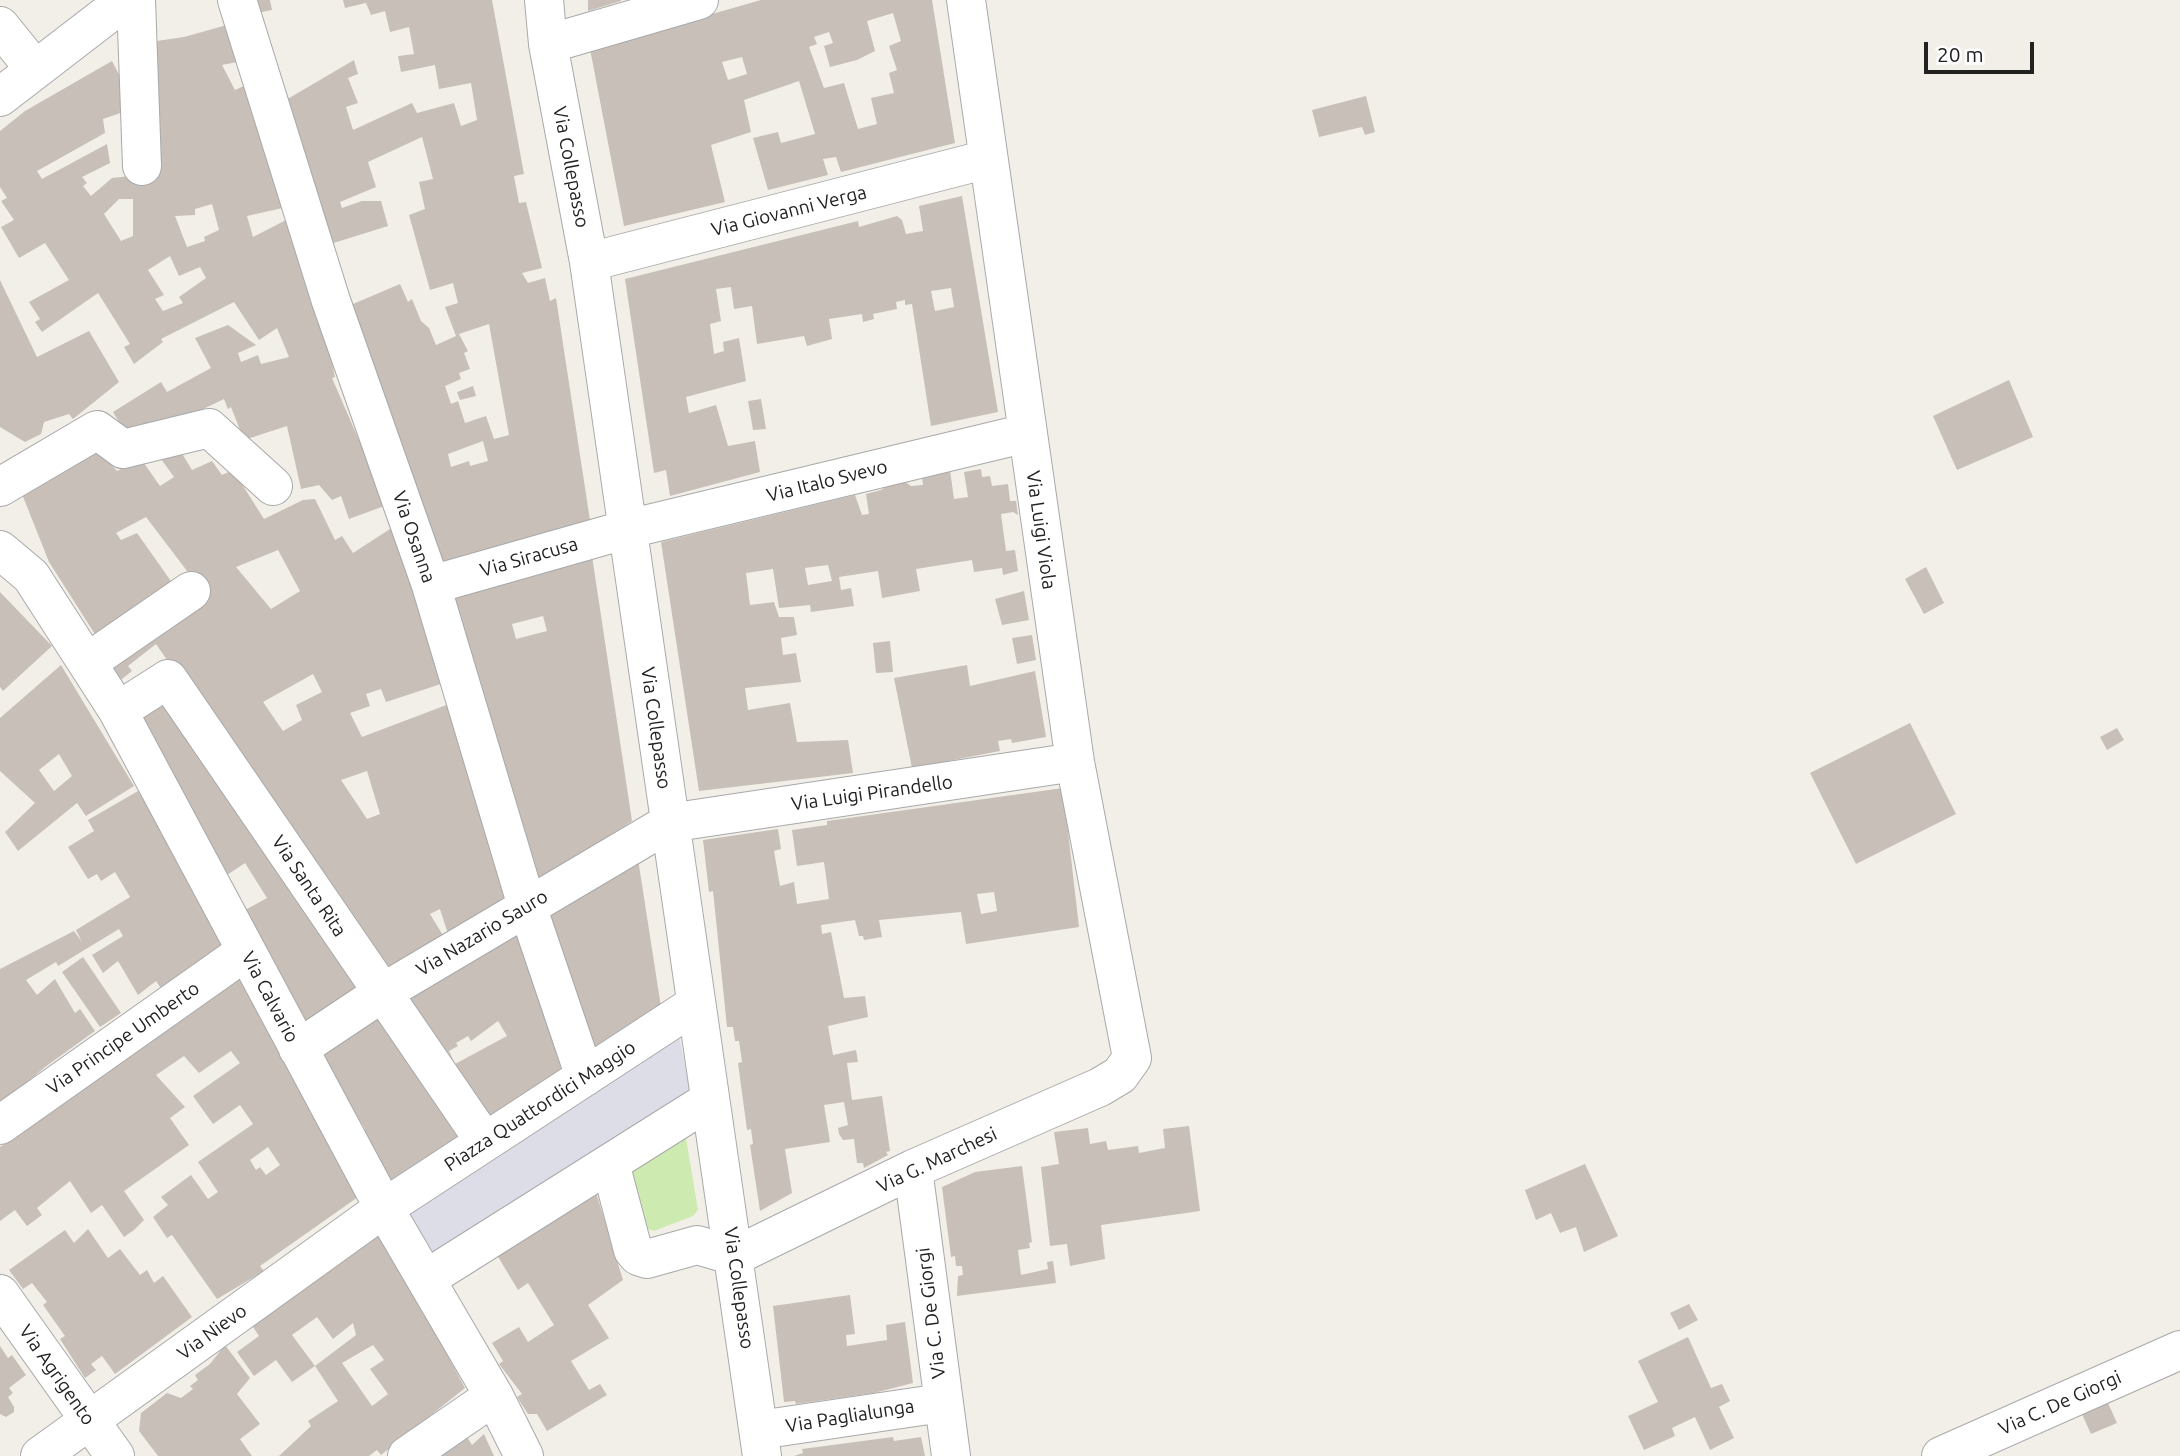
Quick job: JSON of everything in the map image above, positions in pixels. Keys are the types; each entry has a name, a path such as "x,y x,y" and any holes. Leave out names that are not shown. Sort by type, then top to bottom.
{"street":[{"path":"0,97 34,68 126,0"},
{"path":"136,0 142,166"},
{"name":"Via Osanna","path":"237,0 331,301 431,584 527,906 585,1077"},
{"name":"Via Collepasso","path":"544,0 548,44 589,262 760,1443"},
{"path":"548,44 699,0"},
{"name":"Via Luigi Viola","path":"966,0 1075,762 1132,1058"},
{"path":"0,26 34,68"},
{"name":"Via Giovanni Verga","path":"589,262 988,159"},
{"path":"0,487 97,430 123,449 209,428 273,486"},
{"name":"Via Italo Svevo","path":"628,529 1027,433"},
{"name":"Via Siracusa","path":"431,584 628,529"},
{"name":"Via Calvario","path":"0,550 31,576 117,711 384,1208 494,1396 524,1456"},
{"path":"88,662 191,591"},
{"name":"Via Santa Rita","path":"117,711 168,679 485,1142"},
{"name":"Via Luigi Pirandello","path":"669,823 1075,762"},
{"name":"Via Nazario Sauro","path":"298,1049 382,993 669,823"},
{"name":"Via Principe Umberto","path":"0,1125 246,951"},
{"name":"Piazza Quattordici Maggio","path":"384,1208 696,1004"},
{"name":"Via G. Marchesi","path":"735,1256 914,1169 1100,1087 1120,1075 1132,1058"},
{"path":"426,1279 710,1100"},
{"path":"610,1163 638,1256 647,1259 697,1245 735,1256"},
{"name":"Via C. De Giorgi","path":"914,1169 942,1403 951,1456"},
{"name":"Via Nievo","path":"40,1456 384,1208"},
{"name":"Via Agrigento","path":"0,1294 114,1456"},
{"name":"Via C. De Giorgi","path":"1941,1456 2180,1350"},
{"path":"407,1456 494,1396"},
{"name":"Via Paglialunga","path":"760,1443 942,1403"}],"green space":[{"path":"686,1138 698,1210 693,1216 654,1231 648,1229 644,1224 630,1173 635,1165"}],"shaded area":[{"path":"678,1030 690,1089 429,1261 399,1213"}],"building":[{"path":"247,0 270,0 272,10 252,14"},
{"path":"343,0 492,0 524,174 514,176 519,203 526,202 542,268 522,273 528,283 545,278 550,301 556,298 591,527 437,570 346,307 400,284 408,302 412,299 421,321 429,328 436,345 456,336 445,307 458,303 453,283 430,290 409,215 425,209 419,182 433,179 422,137 368,162 376,187 340,202 342,208 362,201 381,201 388,226 324,246 279,104 354,60 358,74 348,78 358,103 346,107 353,130 412,103 417,113 454,103 461,126 477,120 471,83 439,89 435,65 401,72 398,56 414,54 409,27 390,32 385,11 371,15 366,3 345,8","holes":["489,324 509,435 494,439 486,416 465,423 458,401 451,404 445,386 461,379 459,373 470,369 464,353 468,351 459,334","483,441 488,461 470,466 469,461 451,467 448,454"]},
{"path":"588,0 621,0 621,1 588,11"},
{"path":"761,0 932,0 955,143 841,172 836,157 823,159 828,175 768,190 753,138 778,132 781,143 815,134 799,81 744,100 751,132 711,145 725,202 624,226 590,49","holes":["893,13 901,41 889,46 897,70 889,73 894,93 871,98 877,124 858,129 844,83 824,88 809,47 817,44 814,37 829,32 833,43 824,46 830,67 857,60 875,51 867,21","742,57 747,74 728,80 722,62"]},
{"path":"234,23 247,60 222,65 235,90 246,85 287,207 247,216 253,237 290,218 320,309 335,377 332,378 387,505 349,519 341,496 332,500 319,485 301,489 287,426 244,440 231,407 228,409 224,399 162,429 125,432 113,412 161,382 167,392 211,368 195,338 228,325 256,345 238,353 241,362 258,355 261,364 289,357 277,328 259,340 234,302 161,339 163,342 134,364 124,347 130,344 98,293 42,332 35,322 40,319 29,302 69,280 45,243 19,258 1,227 14,220 1,201 7,198 0,187 0,131 25,111 112,61 126,88 129,110 103,119 105,133 37,171 42,179 107,144 110,163 82,177 87,183 83,186 91,196 112,178 156,173 150,42 184,37","holes":["119,199 133,199 133,236 121,241 104,214","212,204 219,230 204,237 205,241 187,247 175,216 195,215 195,209","170,256 179,276 200,267 206,278 179,297 183,303 163,311 155,299 164,295 148,270"]},
{"path":"1366,96 1375,132 1365,135 1362,127 1319,137 1312,110"},
{"path":"962,196 998,412 931,426 912,304 905,305 905,300 896,302 897,309 873,314 874,319 863,322 862,314 829,319 832,339 807,346 804,336 757,344 752,306 734,309 731,287 716,289 721,321 710,324 714,354 724,351 723,342 739,338 746,381 686,397 689,413 716,405 728,446 755,441 760,472 670,496 666,470 654,473 625,279 858,221 859,227 897,216 902,220 906,234 923,231 919,206","holes":["951,288 954,307 935,311 931,291"]},
{"path":"0,280 37,357 89,331 119,382 73,419 69,414 44,422 41,434 25,442 0,427"},
{"path":"2009,380 2033,437 1957,470 1933,416"},
{"path":"473,386 476,396 460,400 457,392"},
{"path":"761,399 766,429 753,430 748,401"},
{"path":"93,445 117,471 141,459 160,486 174,477 156,452 177,445 192,470 212,461 222,475 233,470 264,519 303,500 315,499 335,540 342,536 353,553 393,527 444,683 386,702 381,689 366,694 370,706 350,713 362,737 449,704 507,896 448,934 440,909 430,914 444,937 383,973 156,644 128,666 132,671 117,683 106,667 203,592 146,517 116,533 121,540 137,533 178,591 98,639 49,562 20,489","holes":["278,550 300,591 271,609 236,567","313,674 322,692 296,705 302,720 283,731 263,702","367,771 380,814 367,819 341,780"]},
{"path":"981,469 982,477 990,476 992,486 1008,484 1010,501 1016,501 1018,515 1013,512 1001,514 1006,551 1015,550 1018,571 1003,575 1002,568 974,572 972,560 916,569 920,591 882,598 878,571 839,577 841,590 851,588 854,606 811,612 810,605 779,608 773,569 746,573 750,605 774,602 779,617 794,617 797,635 781,638 783,655 796,653 801,682 745,688 748,710 790,703 797,742 848,740 853,773 699,791 661,542 855,495 862,515 869,514 866,494 881,490 900,478 911,486 923,485 922,478 950,470 954,499 968,497 964,472","holes":["828,565 832,581 808,585 805,568"]},
{"path":"592,556 632,821 537,883 447,596","holes":["543,616 547,631 516,639 512,624"]},
{"path":"1926,567 1944,603 1924,614 1905,579"},
{"path":"1024,591 1029,620 1002,625 995,599"},
{"path":"0,592 52,646 3,691 0,687"},
{"path":"1032,635 1036,660 1017,664 1012,638"},
{"path":"890,641 893,672 876,673 873,643"},
{"path":"61,665 134,786 86,816 77,803 18,851 5,832 35,803 0,771 0,718","holes":["59,754 72,776 54,791 39,770"]},
{"path":"967,665 970,686 1035,671 1046,737 1012,743 1011,739 998,741 1000,751 912,768 894,678"},
{"path":"164,700 363,988 302,1025 236,915 267,898 245,863 227,875 131,721"},
{"path":"1910,723 1956,814 1856,864 1810,773"},
{"path":"2117,728 2124,740 2107,750 2100,737"},
{"path":"1063,788 1079,927 966,944 961,912 879,920 882,937 864,940 863,936 859,936 855,920 821,925 822,934 831,932 844,998 865,996 868,1017 828,1026 833,1055 856,1050 858,1062 847,1063 852,1100 882,1096 890,1151 886,1152 888,1155 864,1168 863,1163 857,1163 854,1139 843,1140 839,1134 838,1128 848,1125 844,1102 824,1105 830,1142 785,1149 792,1193 760,1211 750,1145 753,1144 751,1129 747,1130 738,1063 742,1062 739,1041 735,1041 733,1027 727,1027 713,891 709,892 703,840 778,829 781,849 774,851 780,886 794,882 797,904 829,899 824,862 797,866 792,830 827,825 827,821","holes":["994,892 997,911 981,914 977,894"]},
{"path":"138,791 228,940 162,990 156,981 138,995 118,961 103,973 92,955 123,936 119,929 58,966 56,962 26,980 37,995 55,979 75,1013 80,1009 95,1031 45,1067 0,1105 0,969 74,931 82,942 76,930 130,897 115,872 101,881 97,874 88,879 68,847 94,831 88,820"},
{"path":"638,859 661,1007 591,1052 545,912"},
{"path":"520,929 562,1072 483,1124 401,999","holes":["498,1021 507,1036 455,1064 449,1051 458,1046 456,1043 468,1036 471,1041"]},
{"path":"83,957 121,1013 100,1027 62,972"},
{"path":"242,973 358,1197 260,1266 264,1271 217,1299 172,1235 167,1238 153,1217 168,1205 161,1197 191,1175 208,1199 218,1192 198,1162 253,1124 240,1105 213,1124 193,1096 240,1063 231,1051 199,1073 184,1056 156,1075 185,1107 170,1118 189,1145 124,1191 144,1220 124,1237 102,1205 91,1213 70,1181 37,1208 42,1215 27,1226 15,1210 0,1221 0,1147","holes":["268,1147 280,1165 266,1175 260,1167 256,1170 250,1160"]},
{"path":"380,1015 470,1137 393,1188 361,1132 365,1129 317,1052"},
{"path":"1189,1126 1200,1211 1101,1225 1105,1259 1070,1266 1067,1244 1050,1246 1041,1167 1059,1164 1054,1132 1088,1128 1090,1144 1106,1141 1108,1150 1138,1146 1139,1153 1165,1148 1163,1129"},
{"path":"1585,1164 1618,1236 1584,1252 1576,1227 1560,1233 1551,1213 1536,1220 1525,1190"},
{"path":"1022,1166 1032,1242 1029,1243 1030,1248 1018,1250 1021,1275 1048,1269 1047,1262 1053,1261 1056,1283 957,1296 958,1276 963,1275 962,1266 956,1266 955,1256 951,1257 942,1187 975,1172"},
{"path":"595,1189 623,1280 588,1305 609,1338 571,1361 589,1390 600,1384 607,1395 547,1431 537,1414 528,1414 517,1397 522,1394 499,1364 503,1361 492,1343 519,1327 528,1342 554,1325 528,1283 518,1290 494,1250"},
{"path":"88,1229 108,1258 120,1249 140,1275 147,1270 154,1283 163,1276 192,1317 115,1374 102,1356 91,1364 96,1370 85,1378 60,1339 65,1336 43,1305 47,1302 32,1283 23,1289 9,1270 65,1230 74,1243"},
{"path":"380,1229 465,1388 381,1455 377,1450 369,1456 279,1456 311,1426 308,1421 338,1401 315,1366 292,1382 276,1360 254,1376 237,1352 259,1336 251,1324","holes":["317,1317 333,1339 353,1323 356,1335 315,1366 292,1335","373,1345 384,1360 370,1369 388,1394 372,1406 342,1363"]},
{"path":"850,1295 855,1334 846,1335 847,1346 887,1340 886,1325 905,1322 913,1383 874,1393 796,1404 795,1401 784,1402 773,1306"},
{"path":"1689,1304 1698,1320 1679,1330 1670,1313"},
{"path":"1688,1337 1711,1388 1722,1384 1730,1401 1719,1407 1734,1438 1710,1450 1695,1417 1672,1428 1675,1436 1644,1450 1628,1416 1658,1402 1638,1361"},
{"path":"225,1345 250,1378 237,1394 260,1424 240,1439 252,1456 158,1456 139,1431 141,1413 167,1393 181,1398 193,1389 190,1386 198,1380 195,1375 210,1364"},
{"path":"0,1346 8,1358 12,1355 26,1375 9,1388 13,1393 8,1397 14,1412 6,1417 0,1414"},
{"path":"2108,1403 2117,1423 2091,1434 2082,1414"},
{"path":"484,1434 494,1456 436,1456 466,1435 472,1445"},
{"path":"893,1437 894,1441 921,1437 925,1456 794,1456 803,1453 802,1449"}]}
